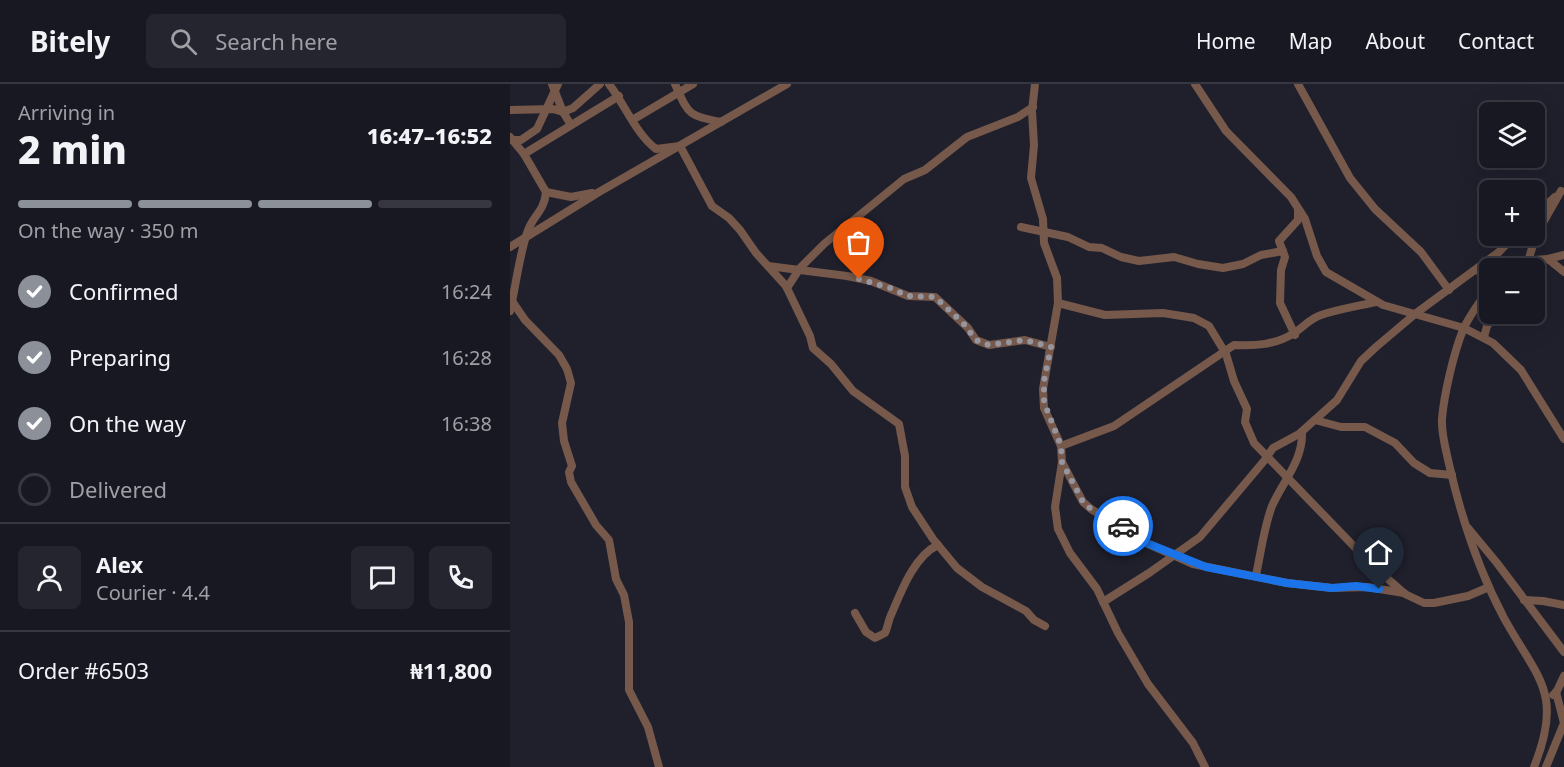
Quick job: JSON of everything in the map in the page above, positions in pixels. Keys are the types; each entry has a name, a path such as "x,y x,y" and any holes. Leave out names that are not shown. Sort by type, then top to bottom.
{"street":[{"path":"510,110 553,109 563,112 573,108 600,84"},
{"path":"609,84 634,119 643,139 656,149 680,146"},
{"path":"634,119 677,88 693,84"},
{"path":"765,84 772,92"},
{"path":"510,247 599,192 787,84"},
{"path":"1035,84 1032,107 1034,145 1031,178 1043,219 1045,247 1057,278 1058,303 1044,381 1044,402 1061,446 1062,462 1055,507 1058,530 1070,554 1092,580 1148,684 1187,734 1204,767"},
{"path":"1195,84 1226,131 1284,188 1297,206 1305,219 1322,268 1376,302 1464,328 1484,337 1504,351 1521,370 1564,439"},
{"path":"1298,84 1350,178 1375,209 1421,252 1449,290"},
{"path":"555,87 563,112 571,125"},
{"path":"510,139 521,140 537,129 555,87"},
{"path":"677,88 687,110 692,114 721,122"},
{"path":"524,154 619,96"},
{"path":"787,288 800,268 824,244 904,179 926,170 967,137 1018,117 1032,107"},
{"path":"510,139 524,154 546,192 545,205 531,221 526,235 510,311"},
{"path":"680,146 712,206 729,218 787,288 814,349 831,364 853,391 899,424 905,456 905,487 912,507 934,544 957,568 982,587 1026,610 1034,620 1045,626"},
{"path":"1545,206 1563,189"},
{"path":"1529,258 1536,235 1563,189"},
{"path":"546,192 571,197 599,192"},
{"path":"1294,334 1280,303 1281,270 1285,257 1280,241 1298,220 1297,206"},
{"path":"1022,227 1068,237 1089,247 1102,248 1121,257 1139,261 1174,257 1223,268 1243,264 1261,255 1283,251"},
{"path":"1103,602 1200,537 1273,448 1302,432 1339,397 1362,361 1415,314 1506,246"},
{"path":"1548,259 1564,255"},
{"path":"1548,259 1564,272"},
{"path":"768,266 800,268 871,281 908,296 935,297 965,325 976,340 989,345 1015,340 1051,347"},
{"path":"1470,273 1479,271"},
{"path":"512,301 525,320 560,355 567,369 571,383 562,423 564,441 572,466 569,472 571,482 597,525 609,540 616,579 624,595 629,622 629,690 648,727 659,767"},
{"path":"1061,446 1114,426 1234,345 1270,344 1294,334 1308,321 1320,315 1376,302"},
{"path":"1058,303 1105,315 1155,312 1194,318 1209,326 1225,352 1246,409 1246,424 1254,442 1372,565 1405,594"},
{"path":"1479,304 1464,328 1454,359 1442,420 1464,524 1505,620 1540,673 1548,699 1550,727 1534,767"},
{"path":"1484,337 1489,324"},
{"path":"1315,420 1341,427 1360,426 1395,443 1414,463 1430,473 1452,475"},
{"path":"1256,575 1268,517 1296,462 1302,432"},
{"path":"1062,462 1083,502 1091,509 1104,517 1119,521 1137,537 1206,567 1256,575 1287,583 1332,588 1367,587 1405,594 1424,603 1468,596 1489,586"},
{"path":"1464,524 1497,563 1564,652"},
{"path":"855,613 866,632 875,638 885,633 901,593 919,561 934,544"},
{"path":"1524,600 1564,605"},
{"path":"1548,699 1556,692 1564,676"},
{"path":"1546,767 1564,723 1556,692"}],"way so far":[{"path":"859,279 871,281 908,296 935,297 968,328 979,342 989,345 1025,340 1051,347 1043,389 1044,408 1061,446 1062,462 1083,502 1104,517 1119,521 1123,526"}],"route":[{"path":"1123,526 1144,542 1193,564 1287,583 1332,588 1356,586 1379,589"}]}
